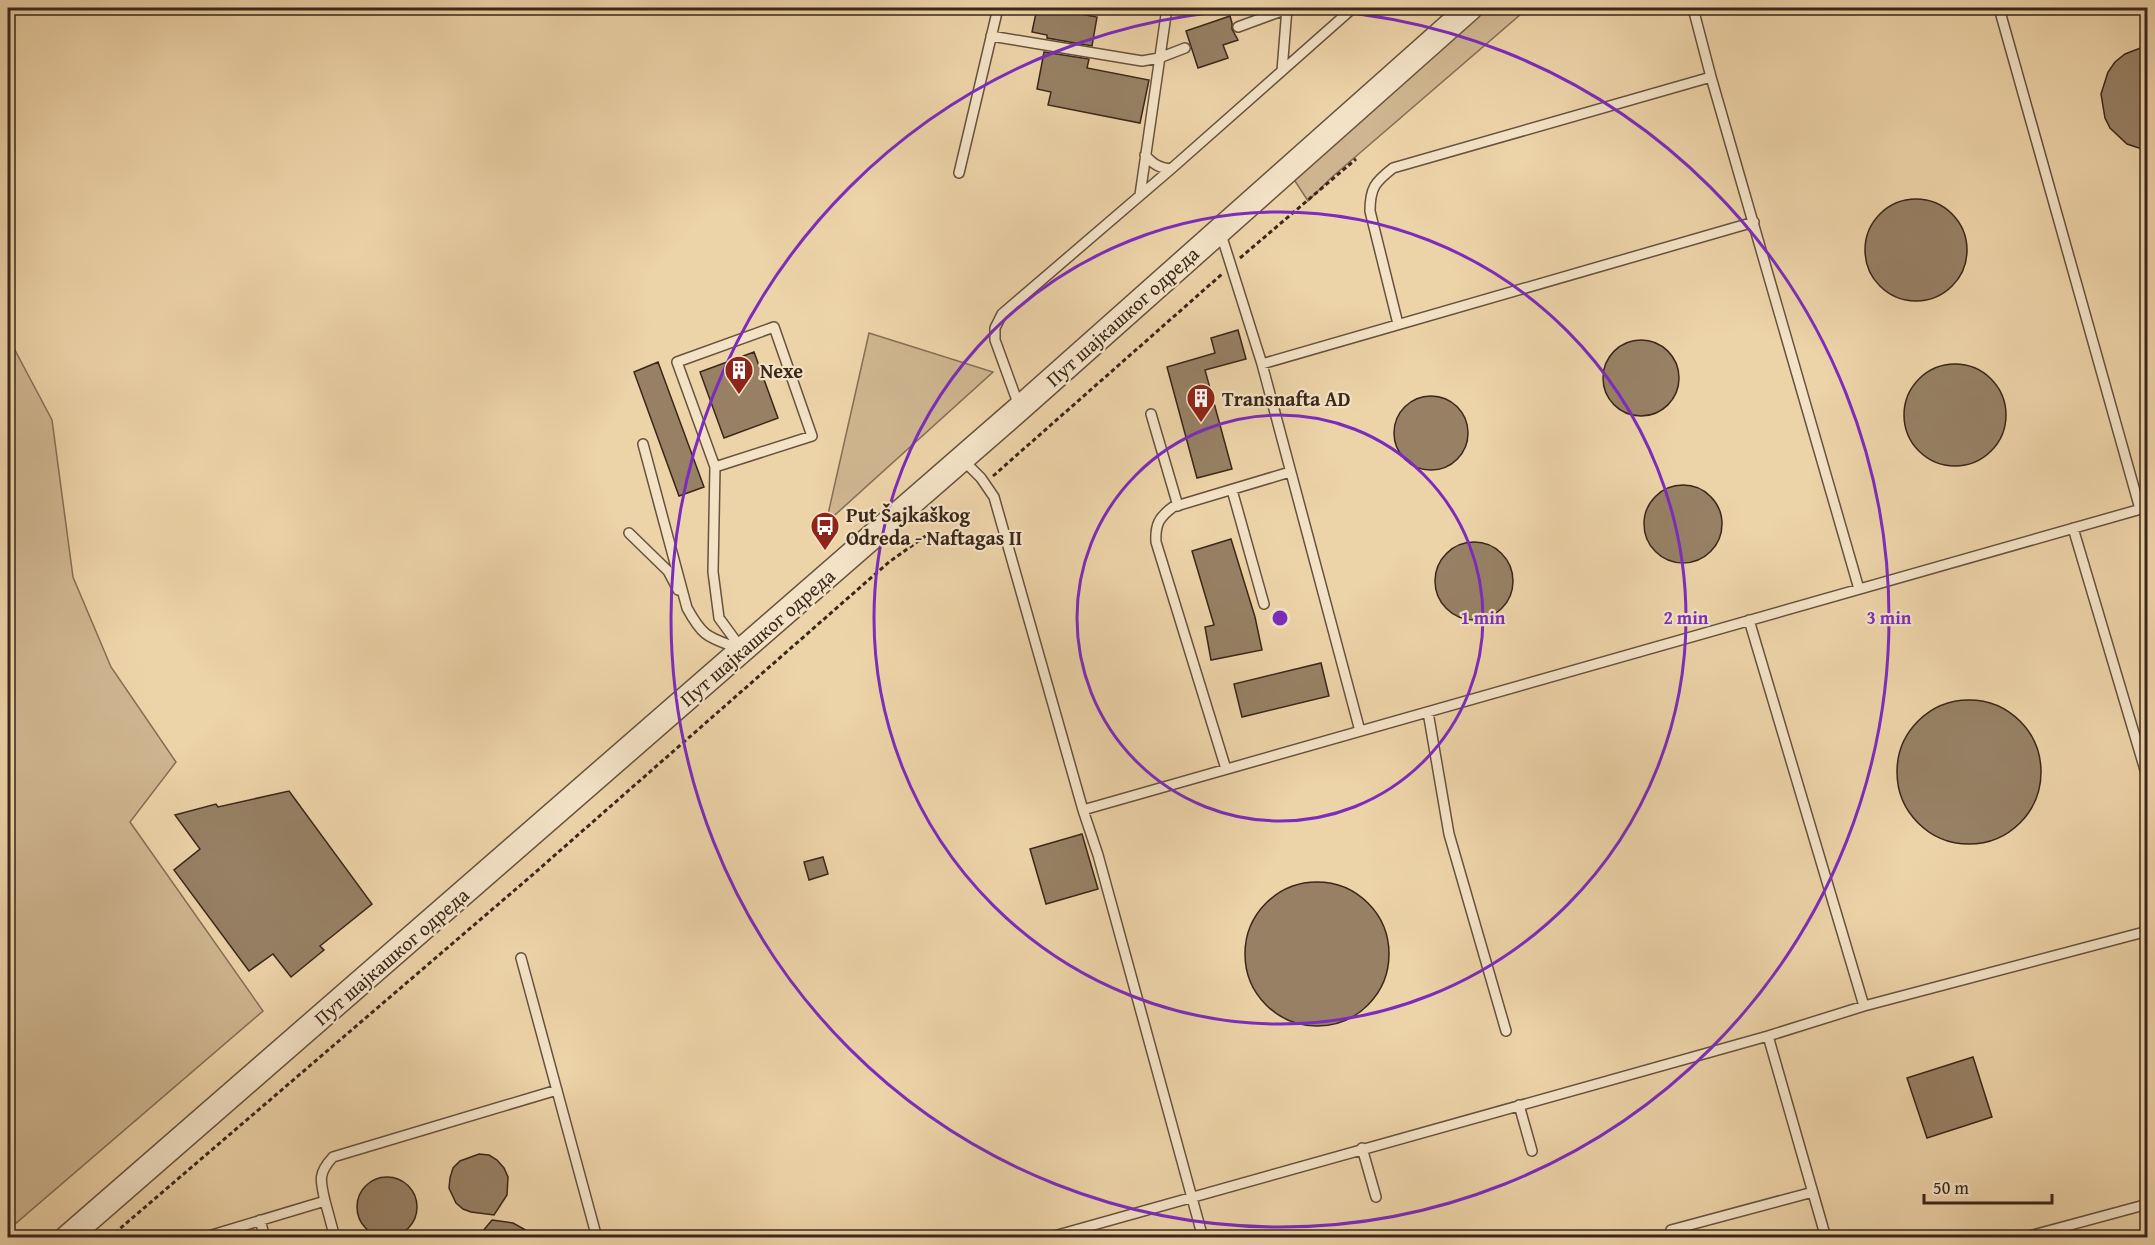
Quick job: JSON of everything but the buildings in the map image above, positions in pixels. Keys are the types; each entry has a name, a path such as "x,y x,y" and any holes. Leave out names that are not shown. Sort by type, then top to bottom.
{"street":[{"name":"Пут шајкашког одреда","path":"67,1238 962,459 1470,8"}],"lane":[{"path":"959,173 998,8"},
{"path":"1140,195 1167,8"},
{"path":"1238,27 1287,8 1282,71"},
{"path":"1020,408 995,340 995,328 1002,314 1353,8"},
{"path":"1693,8 1859,589"},
{"path":"1083,810 2144,508 1999,8"},
{"path":"992,36 1142,61 1159,58 1185,48"},
{"path":"1398,324 1370,211 1370,194 1378,179 1393,168 1711,76"},
{"path":"1145,155 1161,168 1171,169"},
{"path":"1262,364 1754,222"},
{"path":"1220,229 1262,364 1360,731"},
{"path":"715,467 812,436 774,327 677,362 715,467 713,572 719,618 742,650"},
{"path":"1152,414 1178,506"},
{"path":"643,444 687,608"},
{"path":"962,459 994,497 1083,810 1098,855 1203,1238"},
{"path":"1226,769 1156,542 1155,529 1161,516 1178,506 1290,472"},
{"path":"1232,490 1264,604"},
{"path":"2073,528 2148,780"},
{"path":"629,533 668,571 699,628 707,636 742,650"},
{"path":"1749,620 1864,1006"},
{"path":"1428,712 1449,834 1506,1031"},
{"path":"1047,1238 1864,1006 2148,931"},
{"path":"521,958 597,1238"},
{"path":"1768,1035 1826,1238"},
{"path":"335,1238 321,1181 321,1172 333,1157 557,1090"},
{"path":"1518,1105 1532,1151"},
{"path":"1362,1148 1376,1197"},
{"path":"1671,1230 1813,1192"},
{"path":"202,1238 325,1201"},
{"path":"2022,1238 2148,1203"},
{"path":"260,1220 265,1238"}],"path":[{"path":"984,483 1356,159"},
{"path":"109,1238 530,877 889,562 927,535"}],"shaded area":[{"path":"1485,8 1528,8 1332,177 1308,201 1291,175"},
{"path":"869,333 993,372 826,523"},
{"path":"8,337 52,420 73,577 111,667 176,762 130,822 263,1011 8,1230"}],"place":[{"name":"Nexe","path":"739,396"},
{"name":"Transnafta AD","path":"1201,424"},
{"name":"Put Šajkaškog Odreda - Naftagas II","path":"825,552"}]}
